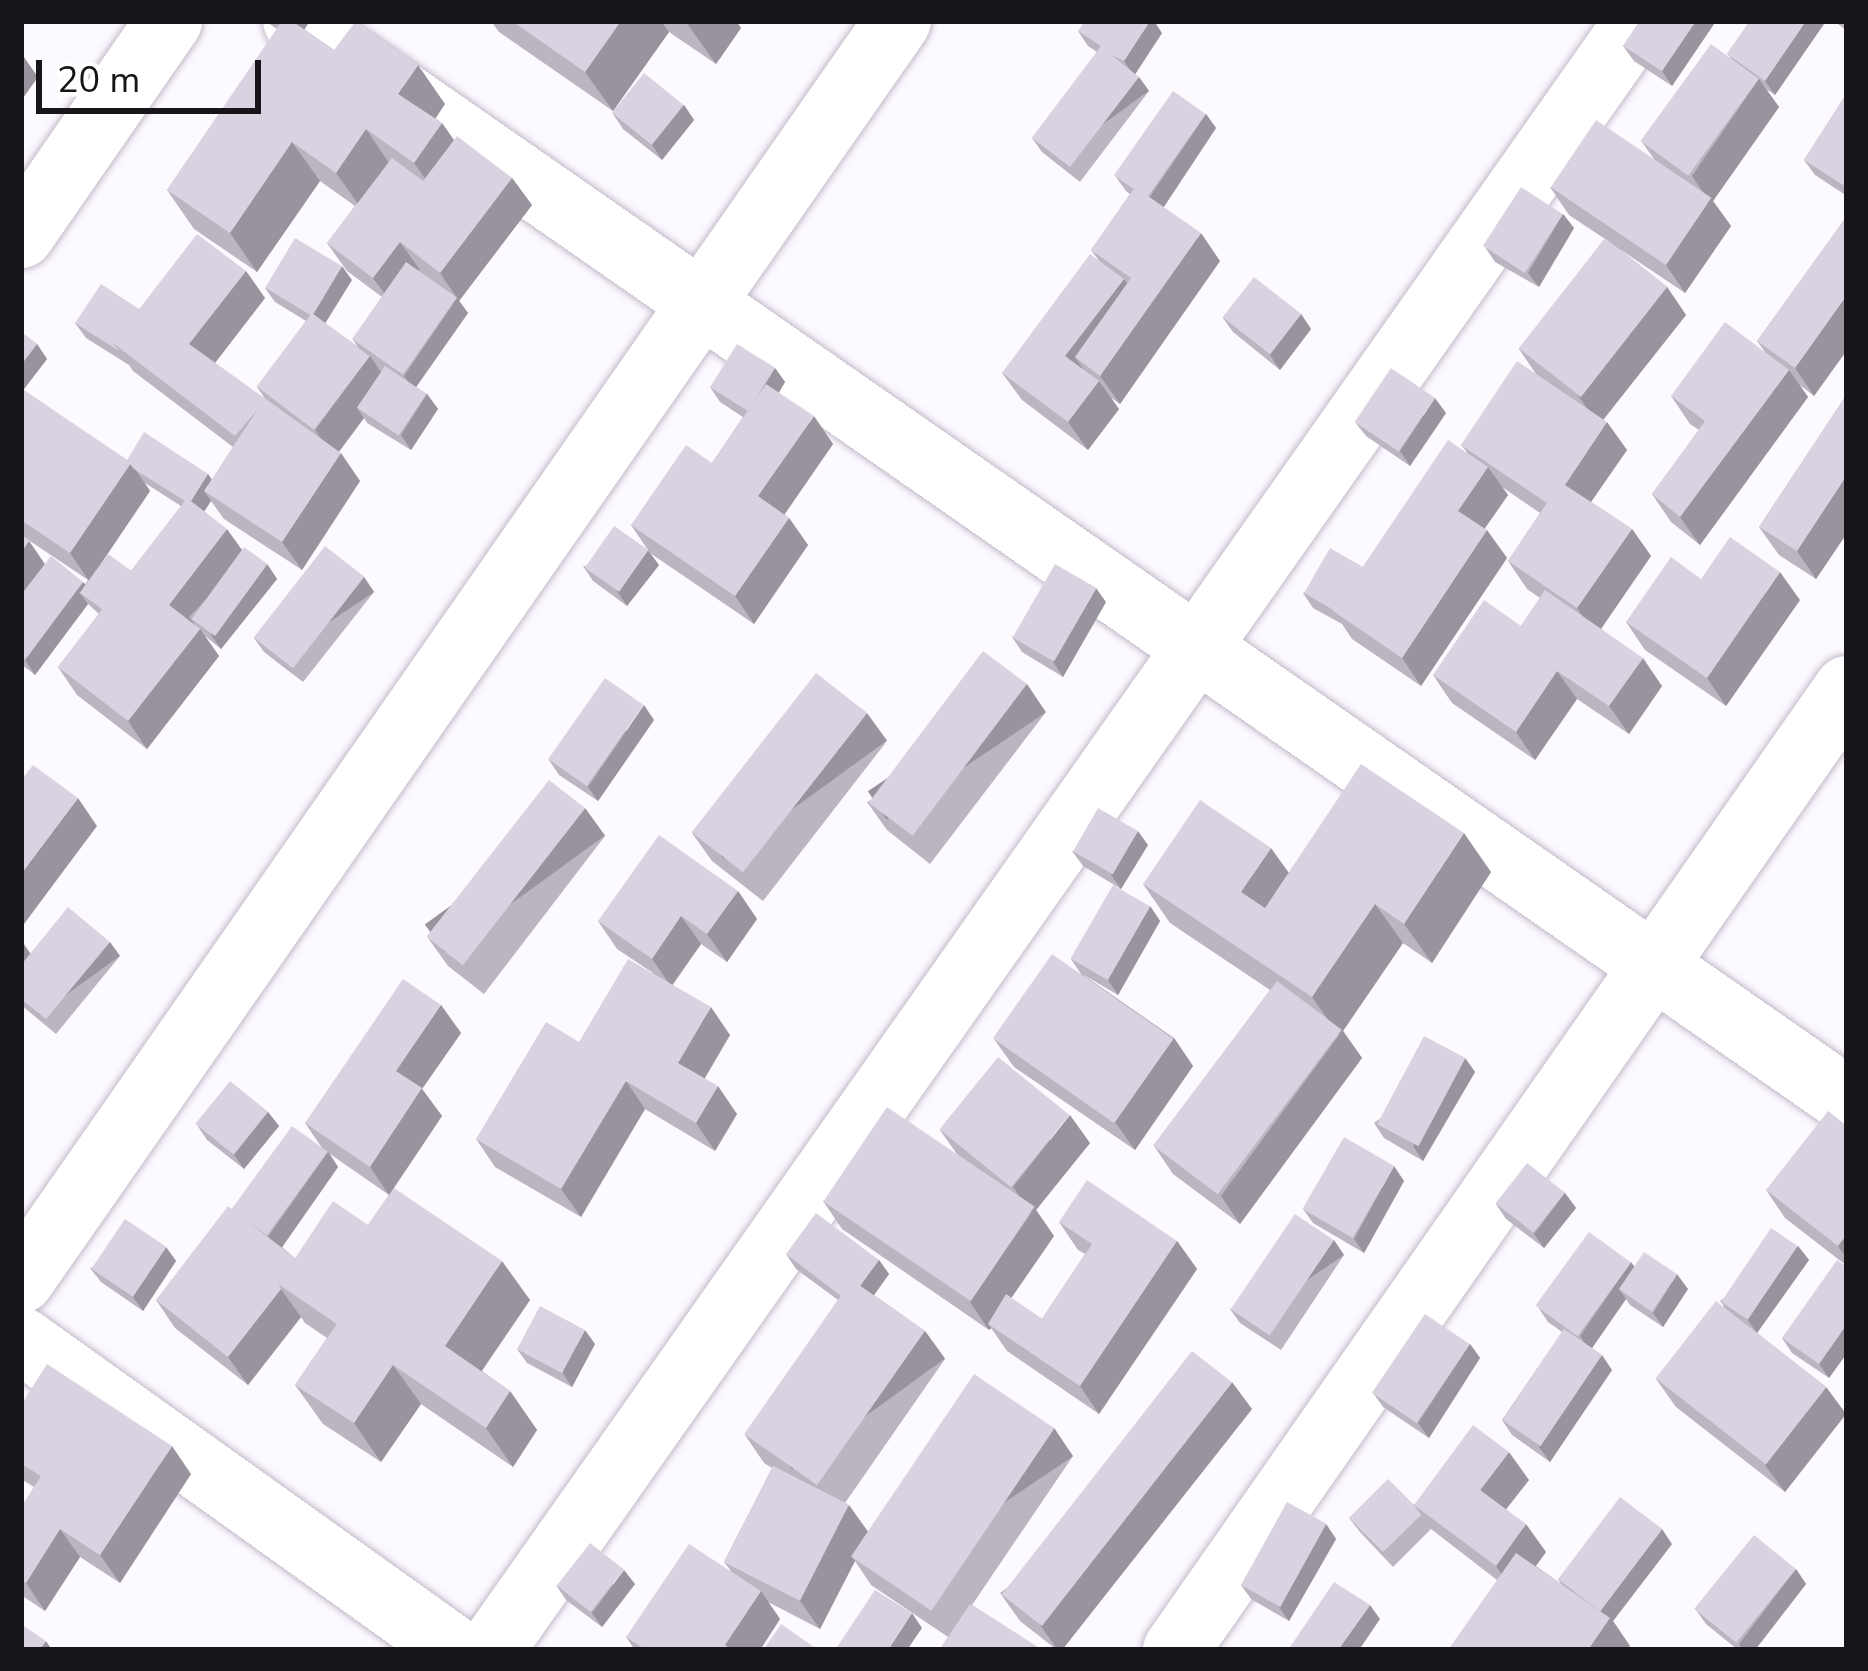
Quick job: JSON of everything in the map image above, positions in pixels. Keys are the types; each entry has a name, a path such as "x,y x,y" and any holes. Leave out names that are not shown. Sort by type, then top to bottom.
{"street":[{"path":"21,236 169,21"},
{"path":"296,21 1847,1100"},
{"path":"21,1280 699,300 898,21"},
{"path":"491,1650 1638,21"},
{"path":"1176,1650 1649,966 1847,689"},
{"path":"21,1340 455,1650"}],"building":[{"path":"282,21 292,21 334,50 355,22 418,65 398,94 442,123 414,163 366,129 336,173 292,142 230,233 167,190"},
{"path":"512,21 621,21 585,72"},
{"path":"1085,21 1150,21 1124,61 1110,54 1139,77 1070,167 1032,138 1101,46 1078,31"},
{"path":"1640,21 1696,21 1662,71 1623,46"},
{"path":"1750,21 1806,21 1765,81 1727,54"},
{"path":"1711,44 1759,79 1688,176 1640,141"},
{"path":"644,73 684,105 652,145 612,113"},
{"path":"1173,91 1206,114 1147,198 1114,175"},
{"path":"1847,93 1847,179 1843,185 1804,160"},
{"path":"1596,120 1711,198 1666,265 1551,187"},
{"path":"457,136 512,178 440,273 400,242 373,278 327,243 392,158 423,181"},
{"path":"1135,187 1201,233 1100,376 1075,357 1131,278 1091,250"},
{"path":"1521,187 1563,214 1525,273 1483,246"},
{"path":"1847,216 1847,295 1795,368 1757,341"},
{"path":"197,234 246,271 189,344 341,453 282,542 204,491 258,409 235,436 113,343"},
{"path":"295,238 342,266 312,316 265,288"},
{"path":"1605,238 1667,287 1581,397 1519,348"},
{"path":"1090,254 1124,279 1065,356 1099,381 1068,422 1002,373"},
{"path":"406,262 457,298 403,375 352,339"},
{"path":"1254,277 1301,314 1270,354 1223,317"},
{"path":"101,284 139,309 113,343 119,351 75,323"},
{"path":"312,313 370,356 314,430 257,386"},
{"path":"1725,322 1789,370 1680,517 1652,494 1705,421 1671,396"},
{"path":"21,332 37,344 21,365"},
{"path":"737,344 775,368 748,411 710,387"},
{"path":"1517,361 1607,422 1565,485 1632,529 1577,608 1508,561 1547,503 1461,445"},
{"path":"385,366 426,394 398,435 357,407"},
{"path":"1391,368 1435,398 1399,452 1355,422"},
{"path":"766,384 814,416 758,496 789,518 735,596 631,525 686,445 712,463"},
{"path":"21,388 131,463 70,553 21,520"},
{"path":"1847,394 1847,475 1797,551 1759,527"},
{"path":"144,432 208,474 191,501 134,469 127,460"},
{"path":"1448,440 1488,467 1458,511 1487,530 1402,658 1333,611"},
{"path":"187,498 227,529 169,605 200,629 128,721 58,667"},
{"path":"614,526 648,550 619,592 585,568"},
{"path":"1730,537 1780,572 1707,678 1626,622 1671,557 1701,579"},
{"path":"325,546 364,577 293,668 254,637"},
{"path":"244,547 267,564 215,636 192,619"},
{"path":"1330,548 1363,567 1337,612 1304,593"},
{"path":"108,554 131,571 103,610 80,593"},
{"path":"51,556 83,582 25,660 21,657 21,595"},
{"path":"1055,564 1097,588 1054,662 1012,638"},
{"path":"1545,590 1643,658 1609,706 1557,671 1516,732 1433,675 1484,600 1521,626"},
{"path":"983,651 1027,684 913,836 869,803"},
{"path":"816,673 867,713 743,872 692,832"},
{"path":"605,678 644,705 587,786 548,759"},
{"path":"1361,764 1464,833 1404,924 1375,904 1312,997 1143,884 1200,800 1271,848 1241,892 1265,908"},
{"path":"33,765 78,798 21,874 21,780"},
{"path":"549,780 585,808 463,965 426,937"},
{"path":"1098,808 1138,831 1113,874 1073,851"},
{"path":"659,835 738,891 707,934 681,916 652,959 598,921"},
{"path":"1113,885 1150,906 1108,980 1070,959"},
{"path":"68,907 110,942 46,1019 21,999 21,965"},
{"path":"1052,954 1173,1039 1114,1123 993,1038"},
{"path":"628,959 711,1007 678,1063 718,1086 696,1123 626,1081 561,1189 476,1139 546,1022 579,1042"},
{"path":"403,979 441,1005 396,1071 422,1088 370,1167 305,1123"},
{"path":"1277,981 1342,1030 1218,1194 1153,1146"},
{"path":"1424,1036 1465,1058 1419,1146 1377,1124"},
{"path":"998,1057 1069,1115 1011,1187 939,1129"},
{"path":"230,1081 268,1112 233,1155 195,1124"},
{"path":"887,1107 1035,1207 971,1301 823,1202"},
{"path":"1828,1111 1847,1126 1847,1234 1838,1246 1766,1190"},
{"path":"292,1126 328,1152 267,1235 231,1209"},
{"path":"1344,1137 1394,1166 1353,1238 1302,1209"},
{"path":"1527,1163 1565,1193 1533,1233 1496,1203"},
{"path":"1087,1180 1177,1241 1080,1386 988,1324 1006,1294 1042,1319 1092,1244 1059,1222"},
{"path":"394,1188 502,1261 445,1346 510,1391 486,1428 393,1365 354,1423 295,1385 337,1324 278,1284 333,1201 368,1225"},
{"path":"228,1206 295,1258 278,1284 281,1289 228,1357 156,1300"},
{"path":"816,1213 879,1260 860,1286 852,1280 841,1296 786,1254"},
{"path":"1295,1214 1334,1240 1270,1336 1231,1309"},
{"path":"125,1219 166,1247 133,1297 91,1269"},
{"path":"1771,1228 1798,1246 1748,1320 1721,1302"},
{"path":"1589,1232 1631,1263 1578,1336 1536,1306"},
{"path":"1644,1252 1677,1274 1652,1312 1619,1289"},
{"path":"1837,1260 1847,1267 1847,1324 1819,1364 1782,1338"},
{"path":"852,1280 925,1331 817,1485 744,1434"},
{"path":"1716,1301 1826,1387 1766,1464 1656,1378"},
{"path":"540,1306 585,1330 562,1373 517,1349"},
{"path":"1425,1314 1470,1344 1417,1423 1372,1393"},
{"path":"1564,1329 1602,1355 1541,1446 1502,1420"},
{"path":"1192,1351 1232,1382 1042,1626 1002,1594"},
{"path":"47,1364 172,1446 100,1555 60,1529 26,1583 21,1580 21,1508 41,1476 21,1464 21,1405"},
{"path":"974,1374 1054,1428 931,1611 851,1556"},
{"path":"1473,1425 1509,1452 1480,1490 1526,1524 1496,1566 1414,1505"},
{"path":"773,1466 849,1505 800,1601 724,1562"},
{"path":"1388,1479 1421,1515 1383,1552 1349,1518"},
{"path":"1620,1497 1662,1529 1600,1611 1558,1579"},
{"path":"1287,1502 1326,1524 1280,1607 1241,1585"},
{"path":"1754,1535 1796,1569 1736,1643 1694,1609"},
{"path":"590,1543 624,1569 591,1612 557,1586"},
{"path":"689,1544 761,1591 725,1645 732,1650 646,1650 626,1637"},
{"path":"1516,1553 1610,1618 1588,1650 1448,1650"},
{"path":"1334,1582 1370,1605 1338,1650 1288,1650"},
{"path":"875,1590 912,1613 888,1650 835,1650"},
{"path":"970,1604 1042,1650 949,1650 942,1646"},
{"path":"21,1624 46,1641 39,1650 21,1650"},
{"path":"781,1624 814,1647 812,1650 763,1650"}]}
